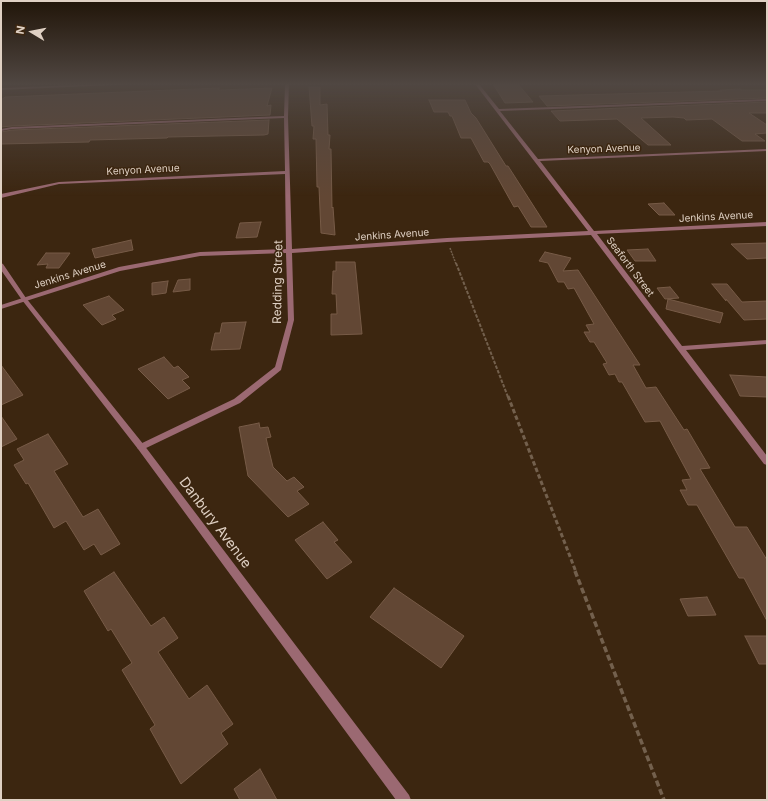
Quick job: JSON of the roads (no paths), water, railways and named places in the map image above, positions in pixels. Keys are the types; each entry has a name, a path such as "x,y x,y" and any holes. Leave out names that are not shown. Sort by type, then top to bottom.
{"street":[{"path":"1,130 12,128 193,121"},
{"name":"Redding Street","path":"141,447 237,401 278,368 291,320 286,121"},
{"name":"Seaforth Street","path":"505,121 537,160 767,462"},
{"name":"Kenyon Avenue","path":"537,160 767,150"},
{"name":"Kenyon Avenue","path":"1,196 59,184 288,172"},
{"name":"Jenkins Avenue","path":"1,307 119,269 200,254 290,251 447,240 767,224"},
{"name":"Danbury Avenue","path":"1,265 24,299 141,447 404,800"},
{"path":"680,348 767,342"}]}
